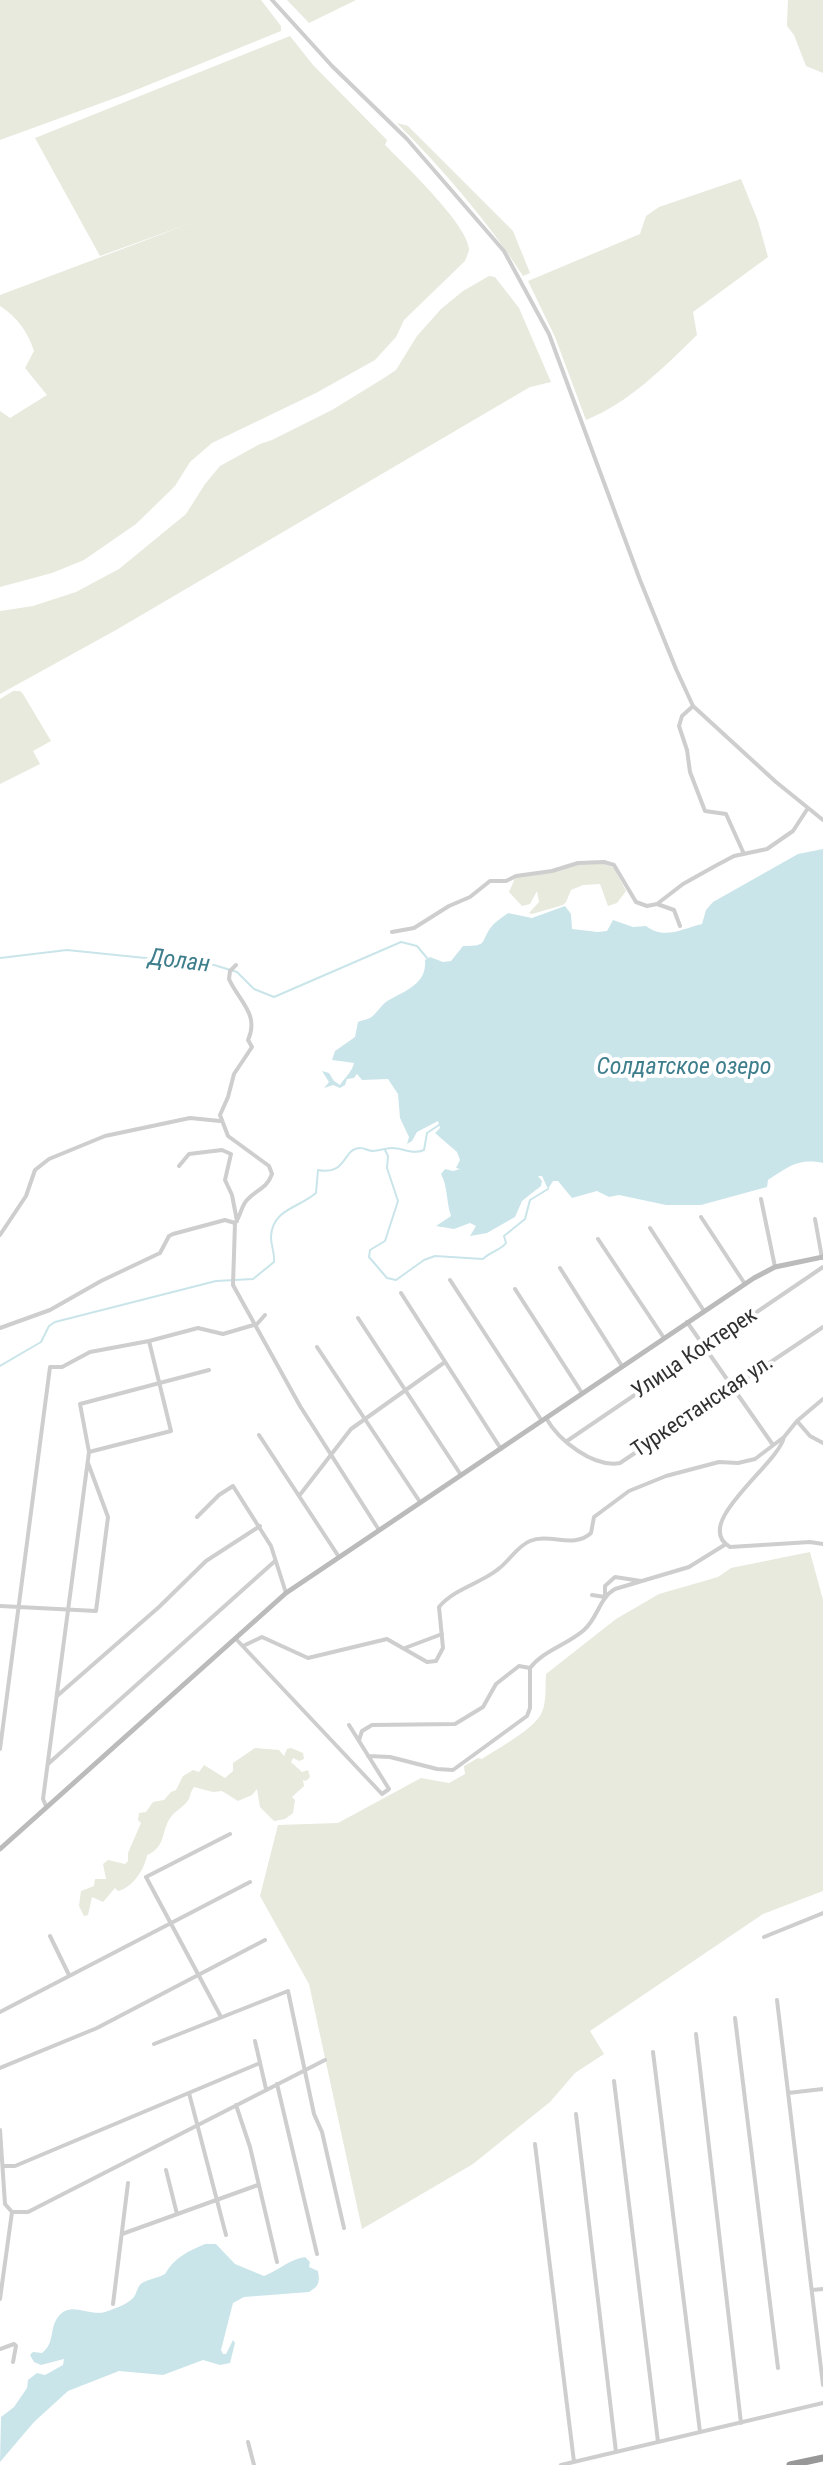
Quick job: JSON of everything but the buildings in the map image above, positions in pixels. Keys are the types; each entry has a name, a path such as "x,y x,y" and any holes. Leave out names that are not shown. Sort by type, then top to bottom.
{"highway":[{"path":"790,2465 823,2458"}],"main road":[{"path":"0,1849 286,1593 745,1284 775,1267 823,1258"}],"street":[{"path":"272,0 332,66 407,139 496,241 517,272 549,334 635,566 693,706 776,782 823,820"},
{"path":"693,706 682,716 679,726 695,787 705,811 726,814 744,855"},
{"path":"392,932 414,928 470,897 490,881 506,881 516,876 552,871 578,863 604,862 614,865 636,902 647,906 657,904 683,884 734,856 767,849 780,841 793,831 808,808"},
{"path":"657,904 674,910 680,926"},
{"path":"236,965 230,971 229,979 249,1011 252,1031 248,1040 252,1047 234,1074 220,1115 221,1121 228,1136 262,1161 272,1174 268,1184 245,1201 236,1222"},
{"path":"0,1235 26,1196 35,1170 49,1159 105,1136 190,1118 221,1121"},
{"path":"179,1166 189,1154 199,1151 222,1150 231,1154 225,1180 232,1195 236,1222 232,1283 300,1406 379,1530"},
{"path":"761,1199 775,1267"},
{"path":"701,1217 745,1284"},
{"path":"815,1219 823,1258"},
{"path":"0,1328 50,1310 160,1253 173,1234 225,1220 236,1222"},
{"path":"650,1228 704,1311"},
{"path":"598,1239 664,1338"},
{"name":"Улица Коктерек","path":"567,1441 823,1267"},
{"path":"560,1268 622,1366"},
{"name":"Туркестанская ул.","path":"450,1280 544,1419 567,1441 597,1462 616,1465 823,1327"},
{"path":"515,1289 582,1393"},
{"path":"401,1293 501,1449"},
{"path":"0,1749 50,1367 62,1367 90,1352 198,1328 223,1334 254,1325 265,1315"},
{"path":"358,1318 461,1475"},
{"path":"687,1322 773,1445"},
{"path":"89,1452 171,1431 149,1341"},
{"path":"317,1347 420,1502"},
{"path":"299,1496 351,1429 445,1362"},
{"path":"46,1806 43,1799 89,1452 80,1404 209,1370"},
{"path":"243,1646 262,1637 308,1658 385,1640 427,1662 436,1661 442,1653 437,1610 441,1603 494,1572 529,1541 586,1538 591,1533 592,1521 597,1513 635,1488 719,1462 751,1460 784,1437 823,1399"},
{"path":"797,1421 810,1436 823,1443"},
{"path":"259,1435 339,1557"},
{"path":"784,1437 784,1442 765,1467 722,1518 720,1532 730,1547 810,1542 823,1544"},
{"path":"0,1606 96,1611 108,1517 87,1463"},
{"path":"197,1517 232,1485 271,1546 286,1593"},
{"path":"57,1696 159,1607 206,1561 260,1526"},
{"path":"592,1595 605,1597 615,1589 689,1567 726,1544"},
{"path":"48,1764 275,1561"},
{"path":"368,1756 377,1755 453,1770 527,1716 530,1708 530,1668 538,1659 587,1628 598,1614 605,1597 604,1588 612,1577 643,1582"},
{"path":"405,1648 442,1634"},
{"path":"236,1639 382,1794 389,1789 349,1725"},
{"path":"359,1740 362,1731 372,1725 455,1724 483,1707 493,1688 509,1671 519,1666 530,1668"},
{"path":"221,2017 146,1877 230,1834"},
{"path":"0,2012 250,1882"},
{"path":"764,1937 823,1913"},
{"path":"50,1936 69,1975"},
{"path":"0,2068 97,2028 265,1940"},
{"path":"154,2044 288,1991 314,2114 322,2132 344,2228"},
{"path":"777,2000 823,2385"},
{"path":"735,2018 778,2368"},
{"path":"696,2034 741,2423"},
{"path":"255,2041 266,2089"},
{"path":"653,2052 700,2432"},
{"path":"0,2130 5,2204 12,2212 28,2212 325,2060"},
{"path":"3,2166 15,2166 260,2063"},
{"path":"614,2081 658,2442"},
{"path":"277,2084 317,2254"},
{"path":"788,2093 823,2089"},
{"path":"189,2093 226,2235"},
{"path":"236,2105 277,2262"},
{"path":"576,2114 616,2452"},
{"path":"535,2144 574,2462"},
{"path":"166,2170 177,2214"},
{"path":"113,2304 128,2183"},
{"path":"122,2234 258,2185"},
{"path":"0,2299 12,2212"},
{"path":"812,2290 823,2289"},
{"path":"0,2349 14,2344 13,2362"},
{"path":"561,2465 823,2403"},
{"path":"248,2442 254,2465"}],"shaded area":[{"path":"0,0 261,0 281,26 281,31 126,94 0,140"},
{"path":"287,0 356,0 309,23"},
{"path":"788,0 823,0 823,73 806,66 794,35 787,26"},
{"path":"290,36 313,65 387,140 385,145 447,210 466,238 469,249 465,261 404,320 396,337 375,360 316,393 212,443 190,462 175,486 136,524 84,560 52,573 0,587 0,411 10,418 47,395 25,368 34,351 21,326 0,306 0,295 194,222 100,256 35,138"},
{"path":"397,123 408,126 513,231 530,273 523,276 464,196"},
{"path":"741,179 768,257 693,312 697,335 659,371 617,404 586,420 555,337 528,281 640,234 646,216 659,207"},
{"path":"489,276 495,277 519,308 551,382 530,387 116,630 0,694 0,611 33,606 76,592 119,569 186,514 220,466 332,410 396,370 417,336 441,309"},
{"path":"13,691 23,694 51,741 33,751 40,764 0,784 0,699"},
{"path":"579,864 604,864 614,868 626,891 617,903 608,906 600,884 583,885 571,890 563,905 532,914 529,913 539,902 537,891 530,904 522,906 509,892 515,878"},
{"path":"810,1552 823,1600 823,1891 763,1914 590,2031 604,2054 575,2073 550,2102 473,2164 362,2229 309,1984 260,1896 278,1825 338,1823 421,1778 449,1783 465,1774 464,1766 482,1759 532,1725 544,1707 546,1674 616,1619 659,1594 718,1577 731,1568"},
{"path":"255,1748 279,1750 284,1756 291,1748 303,1753 304,1759 299,1761 293,1758 291,1762 302,1772 308,1770 310,1777 303,1780 304,1786 292,1797 295,1800 293,1813 285,1819 274,1821 260,1807 257,1789 252,1795 238,1801 222,1791 194,1787 187,1802 170,1818 160,1843 147,1855 137,1877 123,1889 118,1891 115,1888 103,1902 92,1897 88,1915 84,1916 79,1906 81,1891 94,1886 95,1879 106,1879 103,1864 108,1860 125,1864 128,1861 128,1853 141,1823 139,1813 146,1812 153,1802 164,1800 176,1790 183,1776 193,1770 199,1772 204,1765 225,1778 233,1771 233,1763"}],"water":[{"name":"Солдатское озеро","path":"823,849 823,1163 794,1165 768,1180 767,1187 701,1205 666,1205 619,1195 609,1197 597,1191 572,1198 558,1181 553,1181 548,1189 542,1176 538,1176 541,1186 522,1201 515,1217 487,1233 470,1236 476,1226 470,1223 454,1229 436,1226 451,1216 441,1174 445,1169 460,1169 456,1168 460,1160 457,1152 435,1133 440,1128 438,1121 417,1132 407,1144 409,1137 400,1118 398,1094 388,1079 362,1080 357,1074 347,1079 340,1088 333,1085 324,1088 329,1082 322,1071 329,1073 340,1085 352,1069 354,1063 332,1060 335,1051 355,1037 358,1022 370,1018 386,1002 419,981 425,960 430,957 443,962 451,961 463,946 481,944 492,926 508,913 532,918 565,906 571,914 572,929 607,931 613,920 633,927 646,926 660,932 673,932 702,924 706,910 713,902 798,854"},
{"path":"205,2244 216,2244 235,2264 264,2276 305,2257 310,2262 309,2267 318,2271 318,2284 309,2292 244,2297 233,2303 221,2350 226,2354 233,2340 230,2363 220,2365 203,2360 163,2375 119,2371 68,2391 34,2422 0,2462 1,2417 14,2407 27,2388 28,2380 37,2373 45,2375 63,2365 64,2359 41,2365 34,2362 30,2355 47,2349 58,2317 67,2310 100,2313 123,2305 133,2298 142,2283 165,2274 182,2256"}],"waterway":[{"name":"Долан","path":"0,958 67,950 214,965 237,972 254,989 274,997 401,942 417,946 427,958"},
{"path":"0,1366 41,1342 49,1326 55,1322 216,1281 253,1279 274,1262 271,1237 276,1220 316,1193 318,1170 327,1171 340,1166 350,1152 360,1148 373,1151 392,1148 412,1152 424,1150 427,1133 439,1125"},
{"path":"385,1150 387,1168 398,1201 385,1241 370,1250 369,1257 387,1278 396,1280 435,1256 483,1259 506,1243 504,1236 525,1219 530,1200 548,1189"}]}
